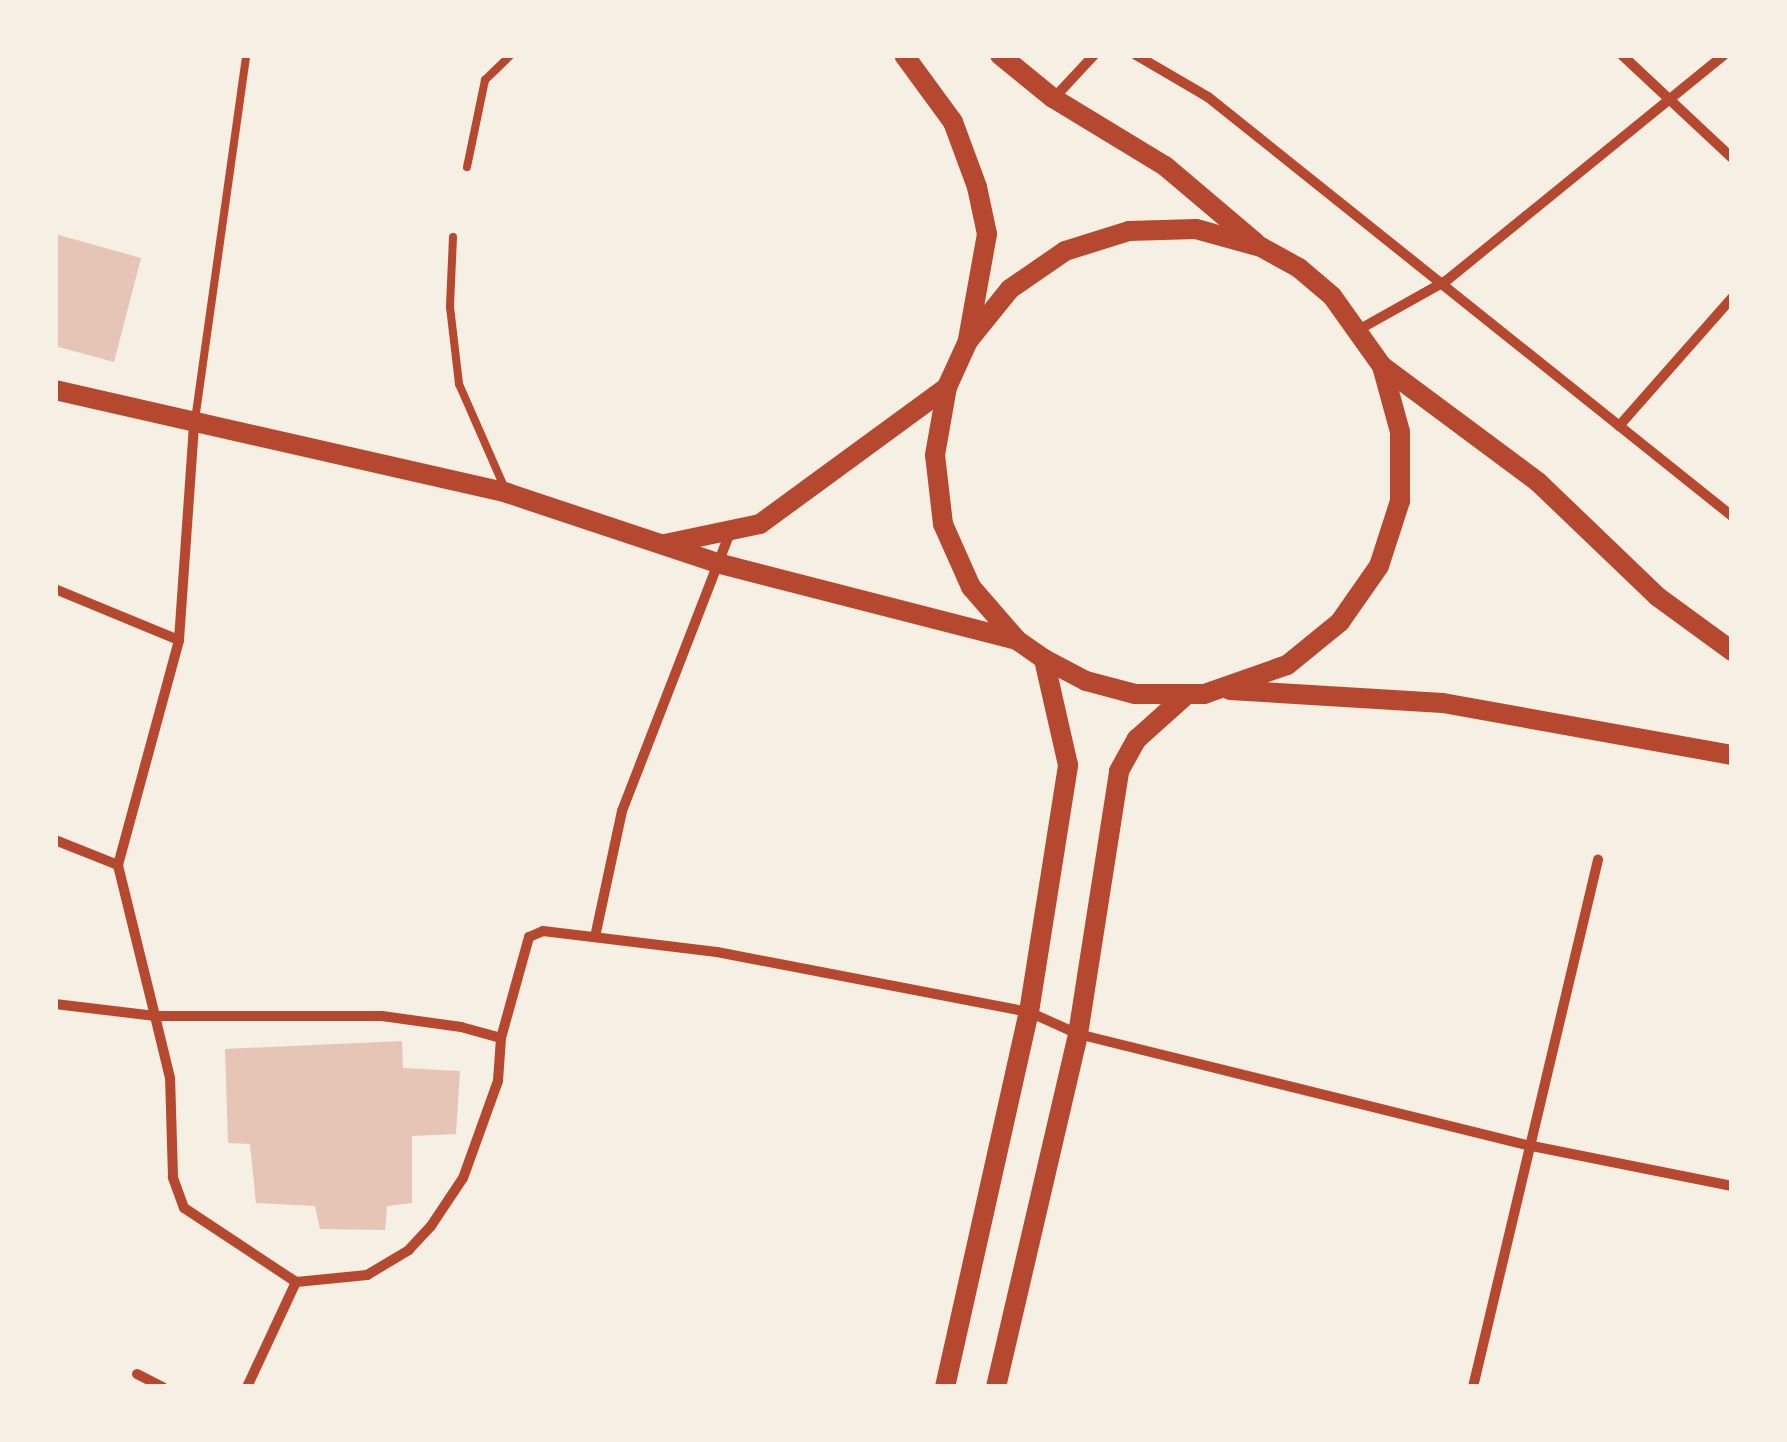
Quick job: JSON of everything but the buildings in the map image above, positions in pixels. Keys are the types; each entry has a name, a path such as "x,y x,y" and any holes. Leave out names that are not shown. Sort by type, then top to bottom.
{"main road":[{"path":"904,55 952,122 977,187 987,234 968,342"},
{"path":"1000,55 1053,98 1165,166 1261,247 1332,296 1360,329 1382,366 1400,432 1400,501 1379,566 1340,622 1313,644 1286,665 1223,690"},
{"path":"1261,247 1196,230 1129,231 1097,241 1066,252 1010,290 968,342 947,387 935,455 943,524 971,587 1017,640 1086,681 1134,694 1185,696 1223,690 1443,703 1732,756"},
{"path":"1382,366 1538,482 1658,598 1732,650"},
{"path":"658,545 730,534 794,503 947,387"},
{"path":"55,390 507,493 658,545 1017,640"},
{"path":"945,1387 1029,1012 1068,764 1044,659"},
{"path":"996,1387 1078,1034 1119,771 1137,739 1185,696"}],"street":[{"path":"1053,98 1094,55"},
{"path":"1136,55 1208,97 1446,281 1732,516"},
{"path":"1622,55 1732,158"},
{"path":"1360,329 1446,281 1724,55"},
{"path":"1620,426 1732,298"},
{"path":"194,424 180,640 118,865 170,1078 172,1160 184,1208 296,1282 367,1276 409,1250 432,1226 477,1139 498,1082 501,1038 529,938 542,931 716,952 1029,1012 1078,1034 1532,1146 1732,1186"},
{"path":"595,937 622,811 730,534"},
{"path":"55,589 180,640"},
{"path":"55,840 118,865"},
{"path":"1473,1387 1598,860"},
{"path":"55,1004 154,1016 382,1016 501,1038"},
{"path":"247,1387 296,1282"},
{"path":"137,1374 163,1387"}],"lane":[{"path":"194,424 246,55"},
{"path":"467,167 485,80 511,55"},
{"path":"453,236 450,307 459,384 507,493"}]}
